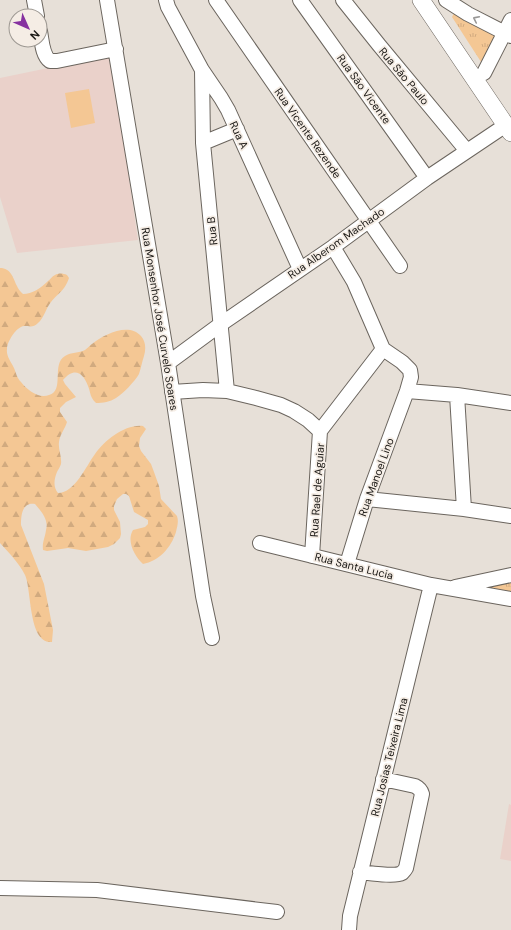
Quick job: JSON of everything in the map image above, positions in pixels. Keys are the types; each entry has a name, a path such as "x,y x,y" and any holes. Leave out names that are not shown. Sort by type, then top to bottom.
{"main road":[{"path":"421,0 440,8 509,124"}],"street":[{"name":"Rua Monsenhor José Curvelo Soares","path":"107,0 168,363 203,596 212,638"},
{"name":"Rua Vicente Rezende","path":"216,0 400,266"},
{"name":"Rua São Vicente","path":"300,0 427,178"},
{"name":"Rua São Paulo","path":"343,0 467,151"},
{"name":"Rua A","path":"167,3 202,70 221,98 300,269"},
{"path":"440,8 468,14 509,29 481,78"},
{"path":"43,48 47,59 52,61 116,49"},
{"name":"Rua B","path":"202,70 203,143 227,391"},
{"name":"Rua Alberom Machado","path":"168,363 221,324 333,247 427,178 509,124"},
{"path":"203,143 236,129"},
{"path":"333,247 354,282 383,349"},
{"name":"Rua Manoel Lino","path":"347,564 367,499 411,377 410,370 402,362 383,349"},
{"name":"Rua Rael de Aguiar","path":"312,556 320,431 383,349"},
{"path":"172,392 204,390 227,391 256,398 281,405 294,411 308,420 320,431"},
{"path":"407,391 457,395 511,403"},
{"path":"457,395 464,510"},
{"path":"367,499 511,516"},
{"name":"Rua Santa Lucia","path":"260,543 431,585 511,599"},
{"path":"449,588 511,575"},
{"name":"Rua Josias Teixeira Lima","path":"350,930 350,916 360,872 431,585"},
{"path":"360,872 395,875 401,874 406,868 422,794 419,788 415,786 383,779"},
{"path":"0,888 97,890 277,912"}],"shaded area":[{"path":"111,55 138,240 17,253 0,197 0,78"},
{"path":"509,804 511,805 511,861 500,859"}],"green space":[{"path":"455,11 498,33 483,65 452,17"},
{"path":"89,89 95,123 71,128 65,93"},
{"path":"0,268 4,268 9,272 23,294 36,290 56,274 64,274 69,278 63,289 49,304 40,321 35,326 24,326 18,329 12,335 7,346 8,357 18,377 30,391 37,395 45,396 54,393 59,365 65,356 85,350 97,340 110,333 130,330 141,336 145,343 145,353 139,374 119,396 111,400 96,403 91,397 84,377 78,373 71,373 63,380 76,397 66,402 60,408 60,412 67,422 60,436 59,442 61,464 54,483 58,493 70,489 75,484 95,454 110,438 123,430 136,426 143,426 146,429 140,438 139,446 151,464 159,486 161,499 178,518 174,538 168,548 159,557 143,564 134,553 130,539 133,530 145,527 148,524 148,520 134,512 129,496 126,494 123,494 117,499 114,506 114,510 120,522 120,538 108,547 86,551 68,548 47,551 43,550 43,542 47,526 45,519 35,504 27,505 22,513 21,525 44,584 53,630 52,642 44,640 39,634 32,615 25,575 17,562 0,543"},
{"path":"511,579 511,595 466,588"}]}
